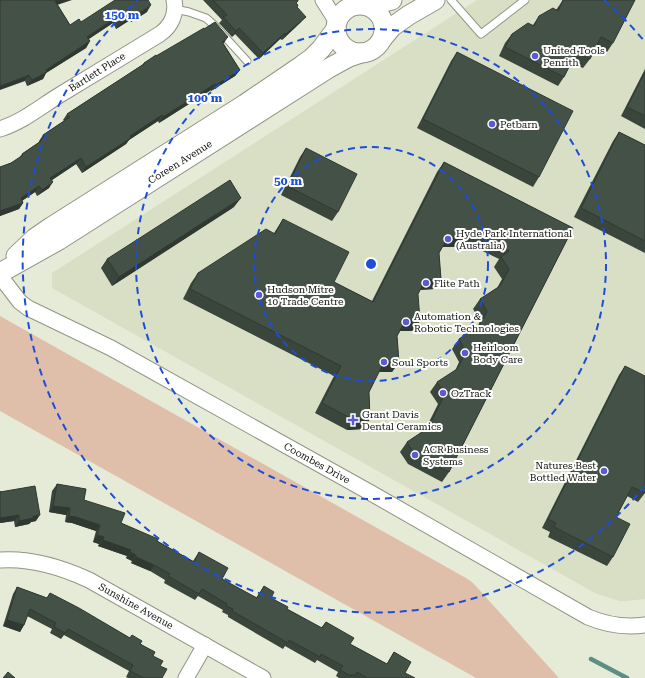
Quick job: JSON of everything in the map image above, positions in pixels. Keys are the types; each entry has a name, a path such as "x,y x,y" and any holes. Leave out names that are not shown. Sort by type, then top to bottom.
{"street":[{"path":"323,0 337,26"},
{"path":"392,0 358,5 345,10 340,16 337,26 337,35 344,46 349,50 361,53 374,49 392,27 435,0"},
{"name":"Bartlett Place","path":"0,129 25,118 56,97 160,34 171,22 175,4"},
{"path":"363,4 375,10 379,14 384,26 382,39"},
{"name":"Coreen Avenue","path":"0,274 21,250 35,238 245,104 312,58 337,26"},
{"name":"Coreen Avenue","path":"0,274 59,240 329,68 349,57 361,53"},
{"name":"Coombes Drive","path":"0,274 20,302 28,308 117,352 365,489 588,617 601,623 615,626 645,625"},
{"name":"Sunshine Avenue","path":"0,560 21,560 73,572 263,678"},
{"path":"186,678 205,645"}],"lane":[{"path":"451,0 481,34 525,0"},
{"path":"175,4 209,21 246,61"}],"shaded area":[{"path":"477,0 645,0 645,599 619,601 595,593 52,288 52,273"},
{"path":"0,316 466,578 473,583 559,678 476,678 0,411"}],"building":[{"path":"0,0 59,0 55,1 70,25 79,19 81,22 115,0 148,0 151,5 135,16 134,14 121,23 117,17 87,37 90,41 46,70 47,72 32,80 29,75 0,86"},
{"path":"213,0 298,0 296,3 298,5 297,7 306,17 286,34 285,33 263,53 239,28 236,31 223,17 227,15"},
{"path":"563,0 635,0 613,43 601,37 590,59 576,53 564,77 505,47 512,34 528,23 534,26 539,16 553,8 558,11"},
{"path":"215,22 228,37 222,42 240,70 163,117 162,115 130,136 131,138 86,167 81,158 50,178 53,182 42,190 39,186 21,198 23,203 0,211 0,167 11,163 41,141 44,137 43,135 70,117 67,114 156,55"},
{"name":"Petbarn","path":"457,52 573,111 539,177 423,119"},
{"path":"645,72 645,116 627,107"},
{"path":"619,132 645,145 645,241 581,208"},
{"path":"306,148 357,174 338,212 287,186"},
{"path":"444,162 573,228 449,472 415,455 407,442 428,428 445,394 437,382 457,369 466,352 459,339 479,326 487,311 480,299 500,286 509,269 501,257 509,251 461,228 462,237 448,237 439,253 441,279 425,280 418,294 420,321 405,321 397,336 399,362 384,362 369,392 370,419 354,420 322,403 341,366 190,289 198,273 266,229 275,234 283,219 349,252 334,282 373,302"},
{"path":"230,180 241,198 119,277 107,259"},
{"name":"Natures Best Bottled Water","path":"625,366 645,376 645,493 632,487 616,517 630,524 613,557 554,527 556,523 548,519"},
{"path":"57,484 86,489 84,500 125,513 121,523 158,539 157,541 194,562 199,552 228,568 222,579 257,598 264,586 274,592 271,598 288,607 287,609 322,628 326,622 354,638 350,644 387,664 394,652 411,662 405,673 415,678 367,678 357,672 355,676 352,674 351,676 340,670 343,666 321,654 320,657 289,640 288,643 232,611 233,609 226,606 227,604 202,589 199,594 168,576 170,574 136,557 136,555 130,552 131,550 103,540 104,537 97,535 100,525 69,516 70,508 53,506"},
{"path":"35,486 40,515 33,516 34,518 19,521 19,515 0,518 0,492"},
{"path":"17,587 47,598 50,593 130,638 132,635 142,641 140,644 155,652 153,656 163,661 160,666 167,669 162,678 144,678 130,671 133,665 68,629 65,633 54,627 56,623 30,609 24,625 7,620"},
{"path":"8,672 15,678 3,678"}],"waterway":[{"path":"591,659 627,678"}],"place":[{"name":"United Tools Penrith","path":"535,56"},
{"name":"Petbarn","path":"492,124"},
{"name":"Hyde Park International (Australia)","path":"448,239"},
{"name":"Flite Path","path":"426,283"},
{"name":"Hudson Mitre 10 Trade Centre","path":"259,295"},
{"name":"Automation & Robotic Technologies","path":"406,322"},
{"name":"Heirloom Body Care","path":"465,353"},
{"name":"Soul Sports","path":"384,362"},
{"name":"OzTrack","path":"443,393"},
{"name":"Grant Davis Dental Ceramics","path":"353,420"},
{"name":"ACR Business Systems","path":"415,455"},
{"name":"Natures Best Bottled Water","path":"604,471"}]}
